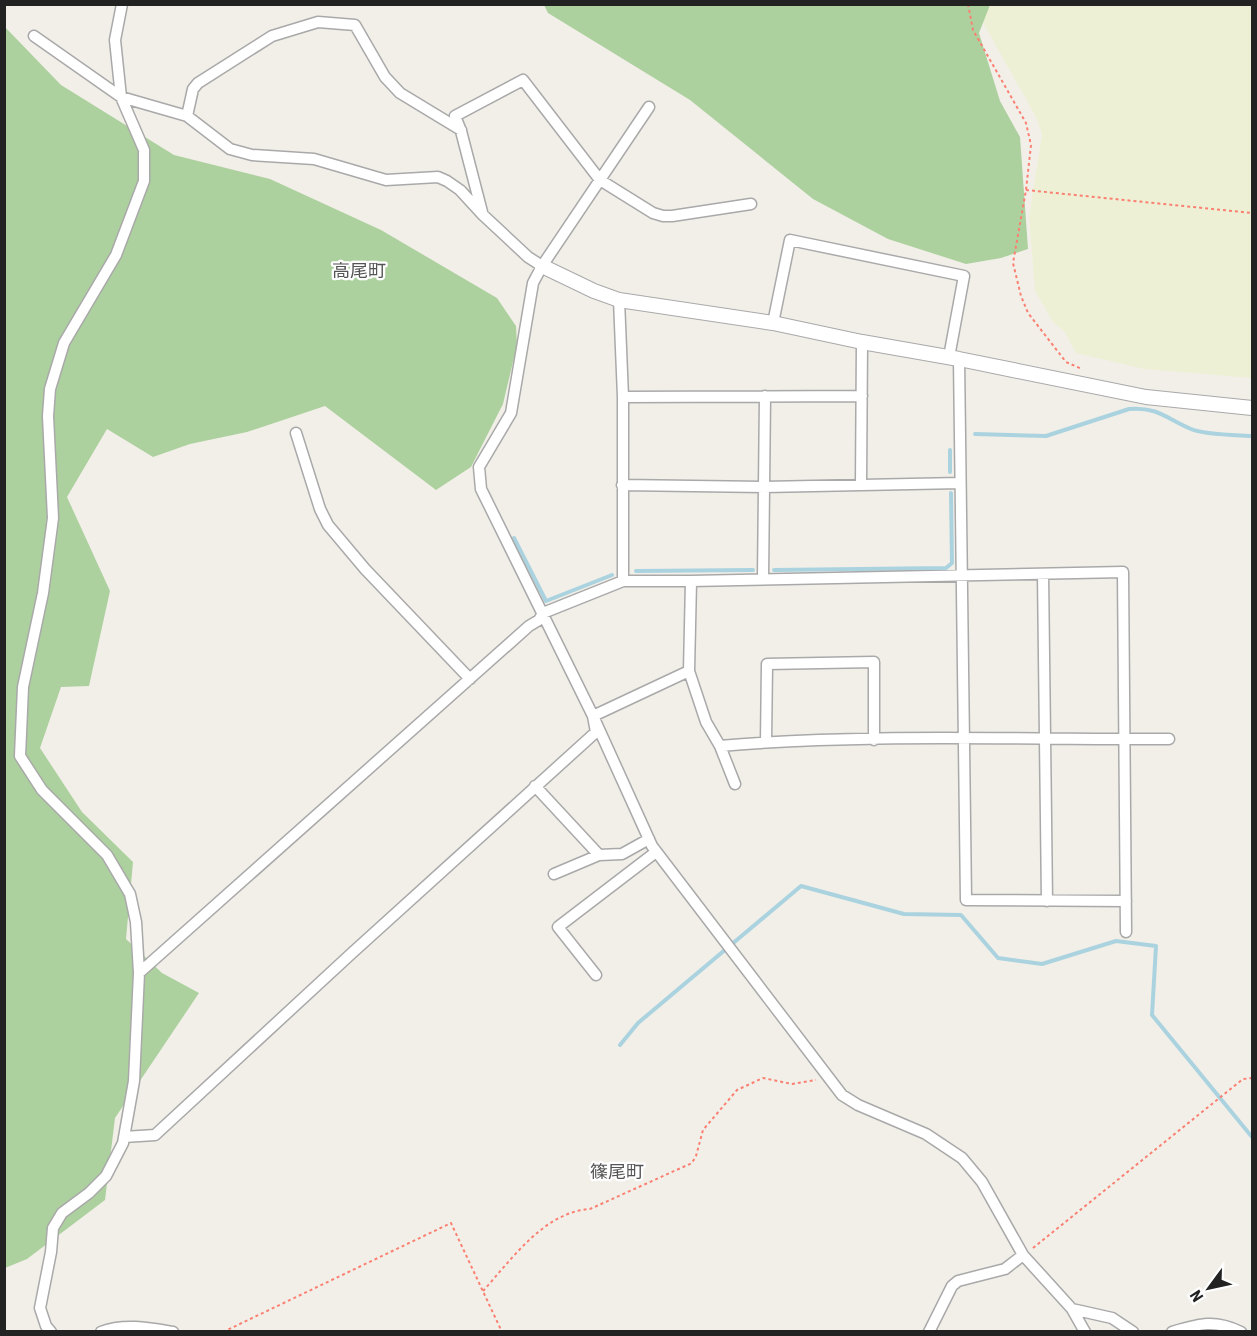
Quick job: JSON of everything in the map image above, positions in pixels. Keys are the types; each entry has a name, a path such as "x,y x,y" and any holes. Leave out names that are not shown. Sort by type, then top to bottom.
{"street":[{"path":"51,1332 46,1326 40,1308 51,1252 53,1228 62,1213 106,1176 123,1143 134,1081 139,973 136,922 130,894 107,855 42,790 20,756 23,687 43,593 53,518 48,416 50,389 64,344 116,255 144,180 144,150 121,97 115,40 122,4"},
{"path":"187,116 193,89 198,83 272,36 318,22 355,25 385,77 400,93 461,130"},
{"path":"34,36 121,97 187,116 220,143 241,153 314,159 386,180 438,177 460,190 528,257 594,291 619,300 772,323 1146,397 1252,408"},
{"path":"483,215 461,130 455,116 523,80 600,180 653,213 663,216 751,204"},
{"path":"649,107 542,266 533,283 511,412 479,467 481,489 593,716 656,852 842,1095 858,1105 915,1128 962,1158 982,1182 1023,1255 1072,1309 1085,1332"},
{"path":"772,323 789,240 964,276 954,358 963,576 966,900 1126,901"},
{"path":"619,300 623,397 623,581"},
{"path":"861,483 862,342"},
{"path":"763,579 765,396"},
{"path":"623,397 862,396"},
{"path":"296,433 320,509 328,525 365,569 470,679"},
{"path":"622,485 764,487 861,483 960,483"},
{"path":"139,973 529,626 539,620 543,613 623,581 1123,572 1126,932"},
{"path":"1043,574 1047,901"},
{"path":"691,581 689,671 706,722 720,746 735,784"},
{"path":"765,742 767,664 874,662 874,740"},
{"path":"593,716 689,671"},
{"path":"124,1137 155,1136 596,732 593,716"},
{"path":"720,746 765,742 964,738 1169,739"},
{"path":"535,786 599,855"},
{"path":"554,874 599,855 622,854 649,839"},
{"path":"596,975 558,927 656,852"},
{"path":"929,1332 952,1286 958,1281 1005,1269 1023,1255"},
{"path":"1072,1309 1112,1318 1132,1332"},
{"path":"1172,1332 1200,1324 1215,1323 1228,1325 1241,1332"},
{"path":"101,1332 110,1328 147,1327 173,1332"}],"path":[{"path":"968,4 972,30 1026,123 1031,145 1026,190 1013,263 1021,296 1028,313 1066,362 1086,371"},
{"path":"1026,190 1252,213"},
{"path":"483,1291 548,1224 574,1211 590,1209 692,1163 703,1130 737,1090 763,1078 792,1084 827,1077"},
{"path":"1023,1255 1243,1079 1252,1078"},
{"path":"224,1332 451,1223 502,1332"}],"green space":[{"path":"979,4 1252,5 1252,378 1144,369 1076,353 1064,331 1053,322 1035,291 1029,217 1042,134 1036,117 977,12"},
{"path":"544,5 990,5 979,33 1000,101 1020,137 1028,249 1001,258 966,264 888,239 813,199 690,100 548,13"},
{"path":"4,26 61,85 174,155 270,179 381,230 497,298 516,326 517,345 503,404 471,467 436,490 325,406 247,432 190,444 153,457 107,429 67,497 110,591 89,686 61,687 40,748 82,812 133,862 126,939 162,973 199,993 115,1118 105,1200 27,1259 5,1268"}],"waterway":[{"path":"975,434 1046,436 1129,409 1140,409 1156,412 1197,431 1252,436"},
{"path":"950,450 950,472"},
{"path":"774,570 946,568 952,563 951,493"},
{"path":"514,538 546,601 612,575"},
{"path":"636,571 753,570"},
{"path":"620,1045 638,1023 801,886 904,914 961,915 998,958 1042,964 1116,941 1156,946 1152,1015 1252,1137"}],"district":[{"name":"高尾町","path":"359,271"},
{"name":"篠尾町","path":"617,1172"}]}
